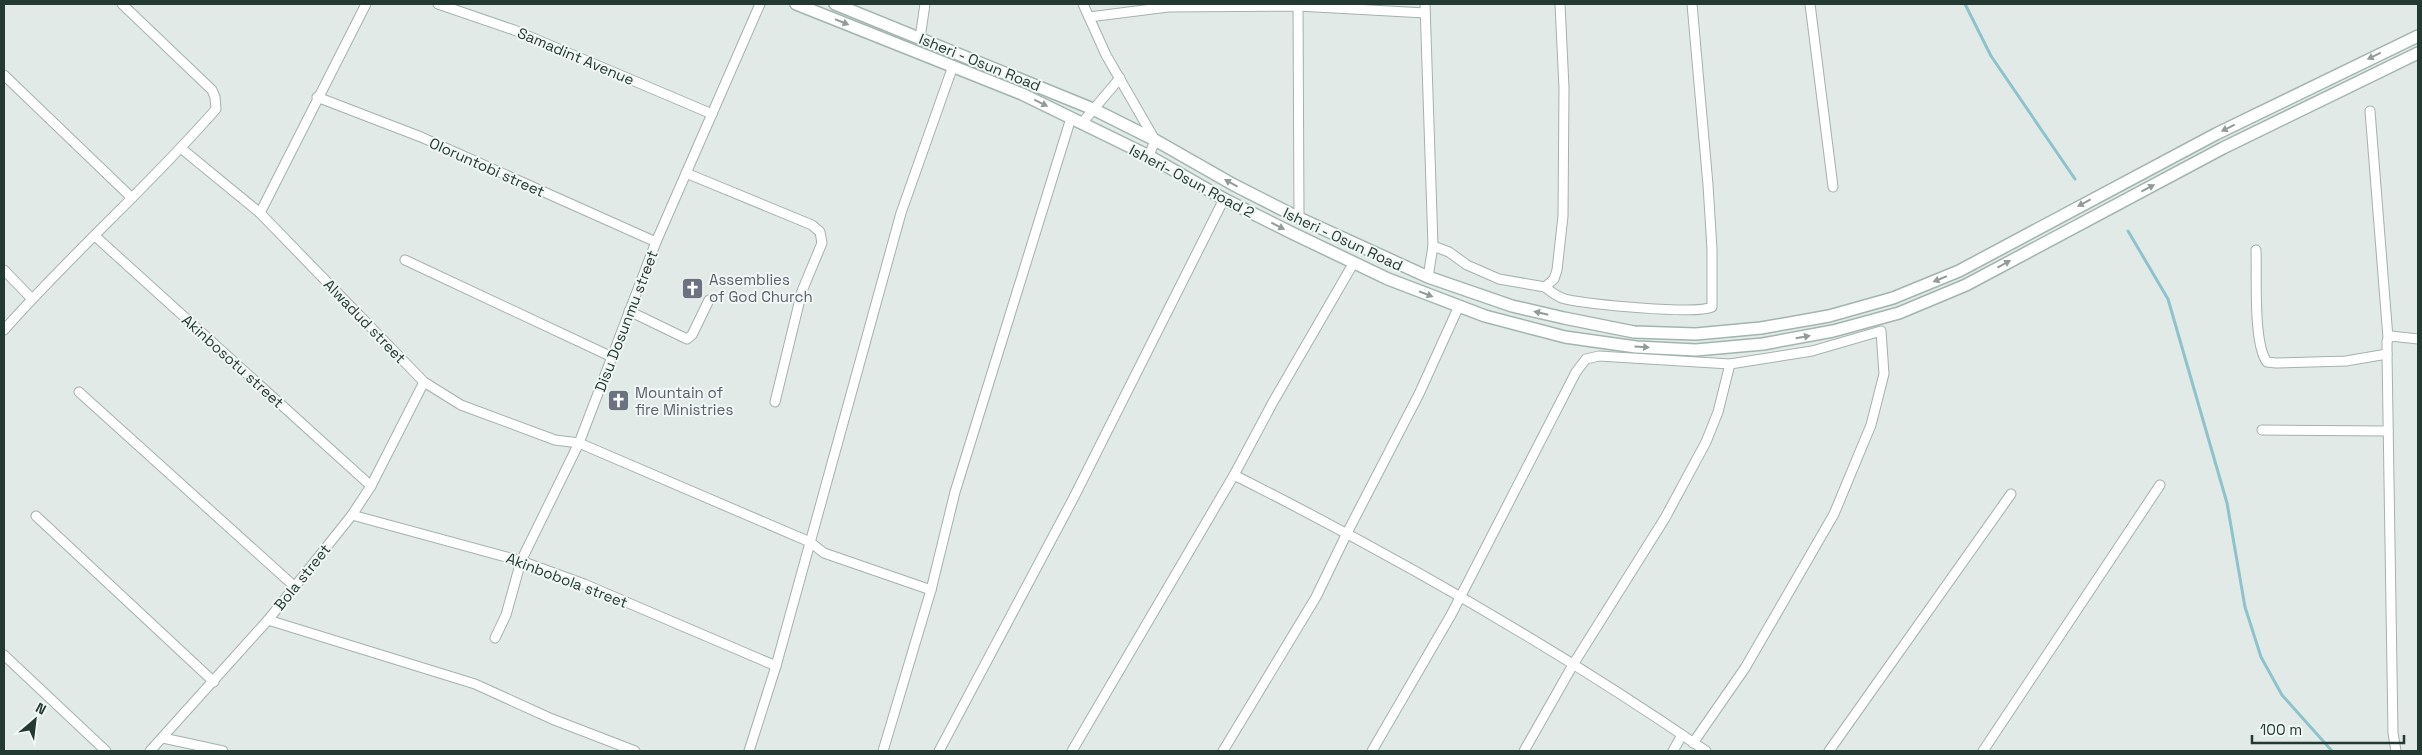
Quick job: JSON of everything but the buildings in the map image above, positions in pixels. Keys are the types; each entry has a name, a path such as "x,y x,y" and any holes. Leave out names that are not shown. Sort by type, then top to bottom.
{"main road":[{"name":"Isheri- Osun Road 2","path":"796,4 1022,94 1149,156 1224,199 1353,264 1485,316 1593,342 1696,350 1744,346 1833,331 1899,313 1966,285 2223,148 2418,53"},
{"name":"Isheri - Osun Road","path":"835,4 1093,108 1155,140 1234,185 1299,218 1428,277 1512,306 1634,332 1705,333 1761,328 1810,319 1894,298 1959,271 2216,134 2418,36"}],"street":[{"path":"4,330 32,299 182,148 216,109 215,97 205,83 122,4"},
{"path":"260,213 317,97 366,4"},
{"name":"Samadint Avenue","path":"438,4 514,30 712,114"},
{"name":"Disu Dosunmu street","path":"495,638 506,615 521,561 579,443 656,242 760,4"},
{"path":"920,38 925,4"},
{"path":"1083,4 1106,55 1155,140 1149,156"},
{"path":"1545,287 1554,280 1557,270 1563,216 1564,88 1560,4"},
{"path":"1433,246 1452,254 1467,266 1493,277 1533,287 1545,287 1564,299 1660,309 1702,310 1712,307 1714,301 1708,194 1692,4"},
{"path":"1810,4 1833,188"},
{"path":"1090,17 1168,6 1298,5 1425,8 1433,246 1428,277"},
{"path":"1298,5 1299,218"},
{"path":"749,751 776,666 901,213 953,66"},
{"path":"4,75 132,198"},
{"path":"883,751 931,590 955,492 1076,120 1093,108 1120,78"},
{"name":"Oloruntobi street","path":"317,97 420,137 656,242"},
{"path":"2370,111 2388,338 2393,724 2396,751"},
{"name":"Alwadud street","path":"182,148 260,213 424,382 461,405 555,440 579,443 810,542 824,553 931,590"},
{"path":"686,173 812,226 820,232 822,243 802,291 775,402"},
{"path":"939,751 1073,499 1224,199"},
{"name":"Akinbosotu street","path":"95,236 371,486"},
{"path":"2256,250 2258,326 2263,356 2267,362 2346,361 2387,354"},
{"path":"405,260 612,357"},
{"path":"1072,751 1234,475 1273,402 1353,264"},
{"path":"4,270 32,299"},
{"path":"629,312 687,339 692,335 709,300"},
{"path":"1223,751 1316,597 1346,533 1419,394 1459,306"},
{"path":"1372,751 1460,598 1494,527 1576,372 1586,359 1599,356 1730,364 1812,351 1881,331 1884,374 1871,425 1834,514 1745,668 1693,743"},
{"path":"2388,338 2391,336 2418,339"},
{"path":"1524,751 1574,663 1664,518 1706,442 1718,412 1730,364"},
{"name":"Bola street","path":"150,751 268,620 352,515 371,486 424,382"},
{"path":"80,392 294,586"},
{"path":"2262,430 2388,431"},
{"path":"1234,475 1346,533 1574,663 1706,751"},
{"path":"1982,751 2160,485"},
{"path":"1829,751 2011,494"},
{"name":"Akinbobola street","path":"352,515 521,561 584,584 776,666"},
{"path":"36,516 214,682"},
{"path":"268,620 475,684 552,719 636,751"},
{"path":"4,655 106,751"},
{"path":"1673,751 1682,735"},
{"path":"163,738 223,751"}],"waterway":[{"path":"1965,4 1991,56 2075,179"},
{"path":"2128,231 2168,299 2227,503 2245,607 2261,657 2282,695 2332,751"}],"place":[{"name":"Assemblies of God Church","path":"693,288"},
{"name":"Mountain of fire Ministries","path":"619,401"}]}
